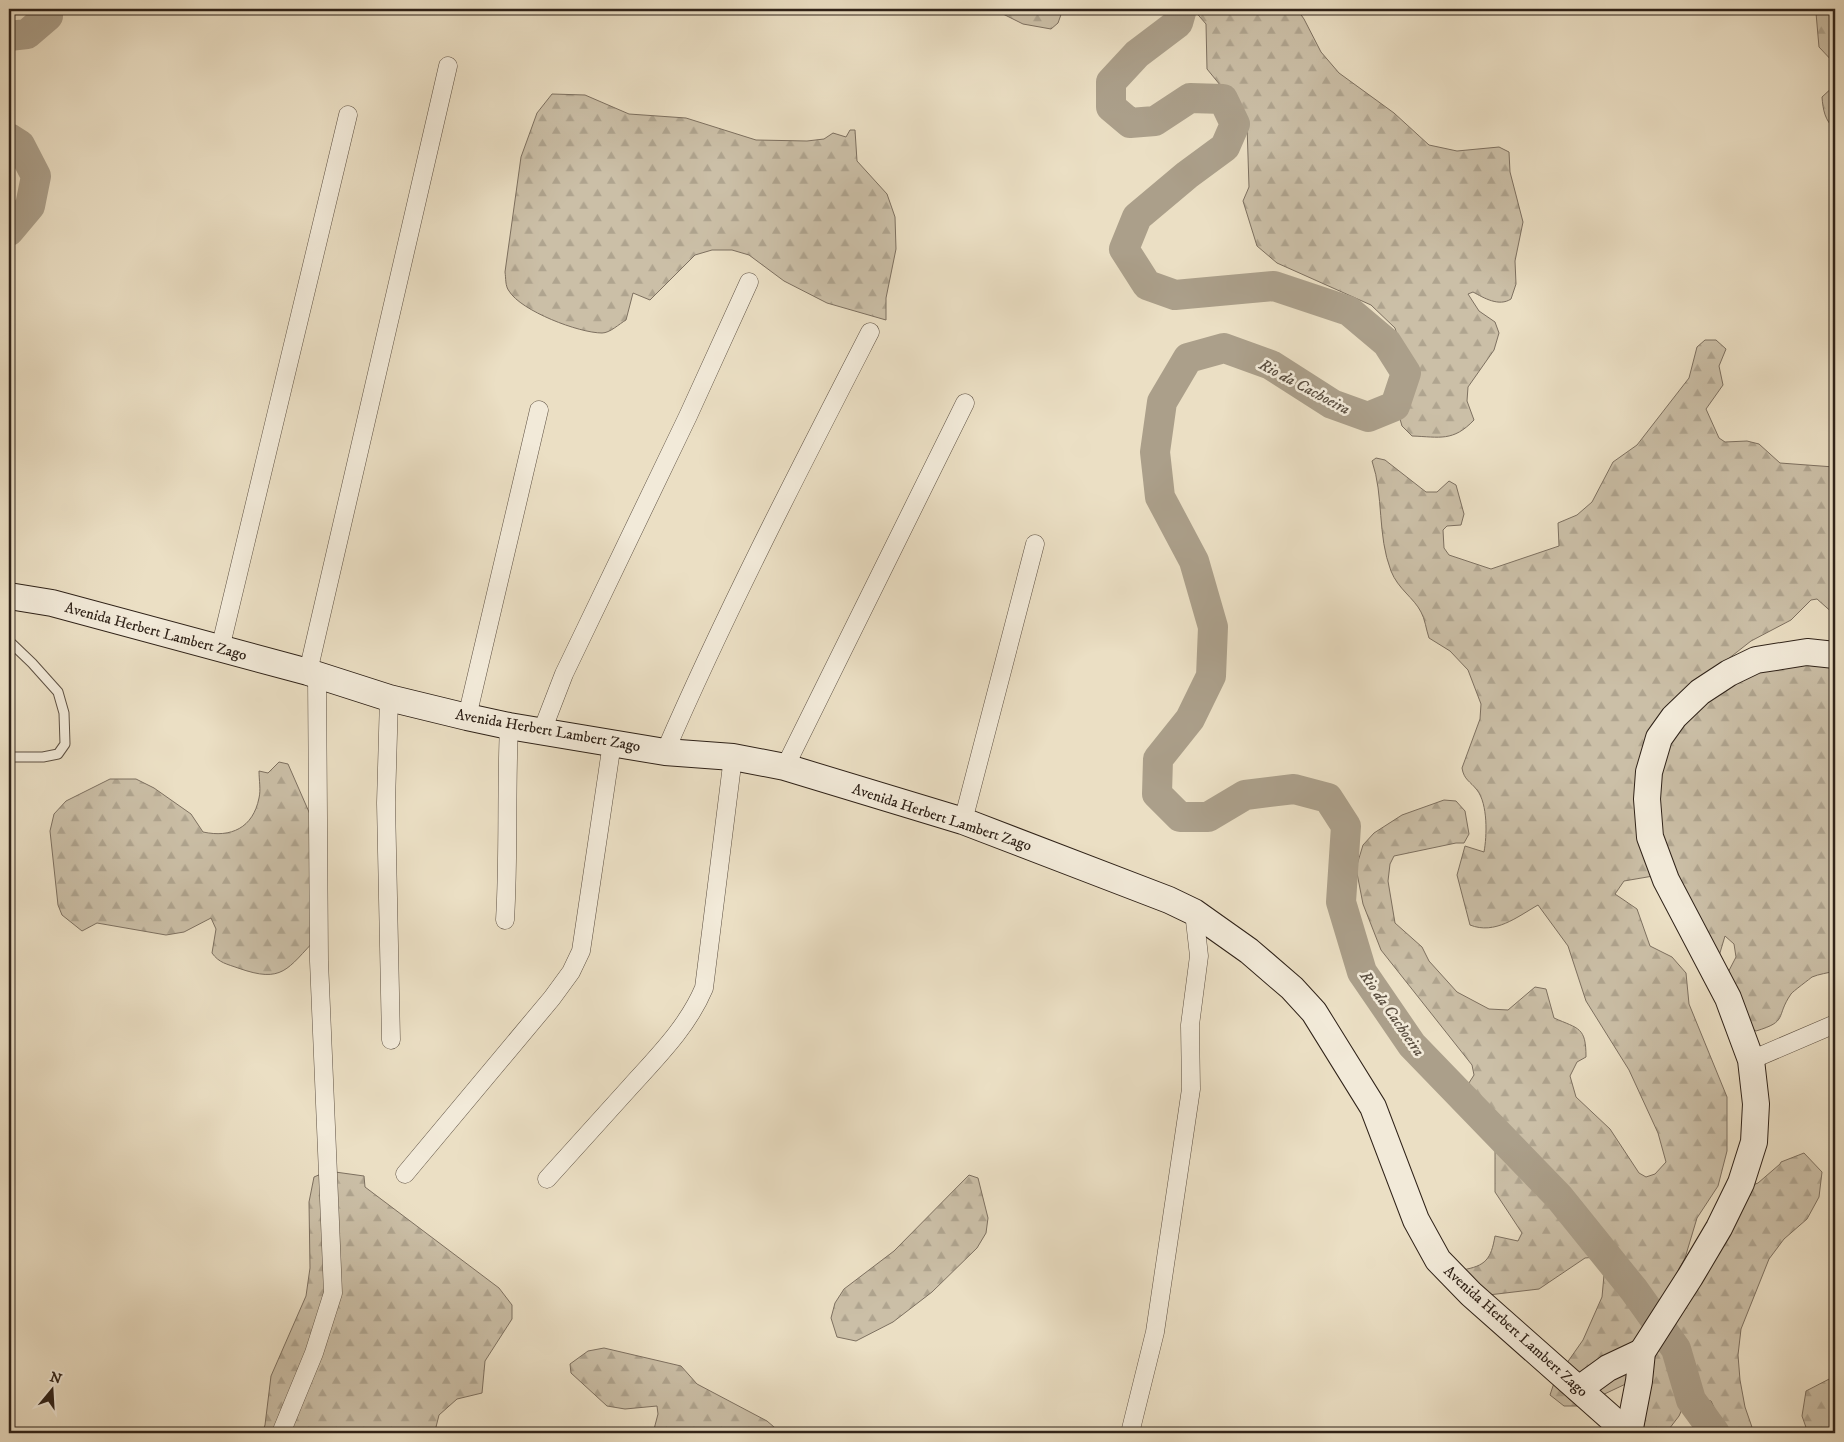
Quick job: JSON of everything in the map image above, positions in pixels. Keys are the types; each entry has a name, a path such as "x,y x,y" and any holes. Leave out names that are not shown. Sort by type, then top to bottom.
{"street":[{"path":"281,1433 314,1353 333,1293 320,961 312,673 448,66"},
{"path":"220,649 348,115"},
{"path":"542,731 564,674 688,416 749,282"},
{"path":"665,752 685,705 793,482 870,332"},
{"path":"785,767 965,403"},
{"path":"468,717 539,410"},
{"path":"963,821 1035,544"},
{"name":"Avenida Herbert Lambert Zago","path":"9,596 52,603 312,673 389,698 468,717 509,726 665,752 733,757 785,767 963,821 1169,900 1194,912 1249,951 1292,988 1314,1012 1373,1107 1416,1220 1438,1260 1471,1294 1628,1433"},
{"path":"1628,1433 1647,1346 1719,1228 1741,1183 1754,1142 1756,1104 1751,1060 1728,998 1666,880 1650,837 1647,799 1649,772 1659,738 1674,717 1700,692 1729,673 1756,660 1807,652 1835,655"},
{"path":"389,698 386,803 391,1040"},
{"path":"505,920 508,869 507,774 509,726"},
{"path":"405,1174 552,998 571,972 581,951 612,743"},
{"path":"547,1179 665,1048 696,1007 704,988 733,757"},
{"path":"1130,1433 1155,1332 1191,1089 1190,1025 1199,956 1194,912"},
{"path":"1751,1060 1835,1024"},
{"path":"1579,1389 1608,1368 1647,1346"}],"lane":[{"path":"9,641 58,692 64,713 65,744 58,754 43,757 9,757"}],"green space":[{"path":"993,9 1063,9 1058,23 1051,29 1023,24"},
{"path":"1193,9 1297,9 1321,52 1339,73 1394,113 1429,145 1457,151 1499,147 1509,152 1510,172 1523,222 1515,261 1516,284 1511,299 1502,302 1492,301 1473,292 1468,294 1479,311 1495,322 1499,333 1494,350 1468,387 1467,401 1474,420 1459,432 1446,437 1412,436 1402,426 1398,412 1398,338 1395,328 1371,305 1277,263 1257,246 1243,201 1249,187 1247,125 1234,102 1207,69 1206,24"},
{"path":"1810,9 1835,9 1835,64 1819,47 1816,13"},
{"path":"1835,85 1835,129 1825,115 1822,97"},
{"path":"552,94 585,95 629,114 686,118 756,140 807,141 824,139 833,133 846,137 850,130 855,130 857,161 887,194 895,217 896,249 886,298 886,320 827,303 784,281 749,255 732,250 712,250 695,255 650,300 633,293 626,320 605,333 579,329 551,320 525,306 515,299 508,289 505,272 521,157 537,113"},
{"path":"1705,340 1716,340 1726,349 1719,366 1723,385 1706,409 1719,438 1725,442 1747,441 1759,444 1780,463 1834,467 1835,469 1835,615 1817,599 1811,600 1791,620 1751,641 1668,706 1664,731 1768,662 1835,667 1835,971 1812,977 1791,994 1777,1021 1756,1031 1740,1023 1721,986 1736,957 1734,944 1725,936 1719,956 1659,875 1624,881 1615,894 1637,909 1650,946 1672,957 1686,973 1689,1004 1727,1097 1727,1151 1718,1186 1697,1218 1685,1258 1647,1327 1745,1188 1758,1183 1781,1162 1804,1153 1822,1172 1819,1197 1807,1219 1784,1239 1769,1259 1741,1329 1738,1355 1740,1380 1745,1407 1754,1433 1721,1433 1721,1423 1711,1401 1703,1399 1683,1412 1685,1403 1679,1416 1666,1433 1630,1433 1632,1381 1579,1406 1564,1406 1550,1395 1555,1380 1583,1340 1602,1297 1604,1275 1597,1257 1585,1258 1539,1289 1480,1296 1462,1270 1482,1264 1486,1260 1492,1250 1495,1236 1518,1241 1522,1233 1495,1192 1495,1150 1467,1086 1474,1075 1472,1065 1381,950 1363,904 1356,868 1363,845 1374,833 1402,815 1444,800 1456,801 1465,811 1469,834 1464,843 1394,856 1390,864 1388,881 1395,923 1422,947 1429,961 1457,992 1489,1009 1508,1010 1535,987 1546,989 1554,1018 1575,1027 1585,1040 1586,1057 1577,1062 1570,1076 1576,1097 1610,1129 1639,1173 1646,1177 1655,1174 1666,1162 1658,1133 1629,1070 1586,1001 1568,946 1538,905 1514,919 1497,926 1479,928 1470,925 1457,875 1465,846 1484,852 1486,820 1481,796 1466,778 1462,768 1480,719 1481,704 1468,670 1450,651 1429,638 1421,612 1391,571 1384,544 1376,474 1372,461 1376,458 1385,460 1426,492 1437,492 1449,481 1456,485 1464,514 1461,525 1447,526 1443,530 1444,548 1449,555 1491,569 1559,546 1558,523 1577,515 1592,502 1613,462 1637,445 1689,378 1697,347"},
{"path":"279,762 288,764 316,828 317,938 283,971 275,974 253,973 220,961 212,953 216,929 211,918 184,932 166,935 97,923 82,931 62,915 58,905 50,831 54,814 66,801 110,779 136,779 154,788 191,814 203,832 231,832 246,824 252,817 260,795 259,771 268,773"},
{"path":"328,1171 364,1176 365,1187 499,1288 512,1305 512,1319 485,1361 482,1393 457,1399 439,1415 436,1427 442,1433 262,1433 265,1425 271,1376 306,1296 310,1268 309,1202 314,1177"},
{"path":"969,1175 978,1178 988,1218 986,1233 977,1248 932,1292 893,1322 856,1341 837,1337 831,1318 835,1303 844,1289 894,1251"},
{"path":"604,1348 681,1366 697,1384 767,1421 781,1433 653,1433 658,1414 657,1406 625,1409 607,1406 571,1373 570,1364 588,1351"},
{"path":"1835,1376 1835,1433 1808,1433 1802,1416 1806,1391"}],"waterway":[{"name":"Rio da Cachoeira","path":"9,36 27,34 48,16 47,9"},
{"name":"Rio da Cachoeira","path":"1182,9 1178,23 1137,54 1111,82 1111,107 1130,123 1155,121 1190,98 1223,99 1235,124 1225,147 1187,175 1137,217 1124,249 1147,285 1175,295 1274,286 1349,311 1387,343 1406,373 1395,406 1368,417 1332,404 1271,365 1224,348 1188,358 1162,402 1155,452 1160,497 1194,561 1213,627 1211,676 1190,719 1158,759 1157,794 1180,817 1208,817 1245,795 1294,789 1328,798 1346,826 1341,902 1362,972 1412,1045 1559,1197 1634,1290 1676,1349 1691,1400 1715,1433"},
{"name":"Rio da Cachoeira","path":"9,138 20,145 36,176 30,206 9,231"}]}
